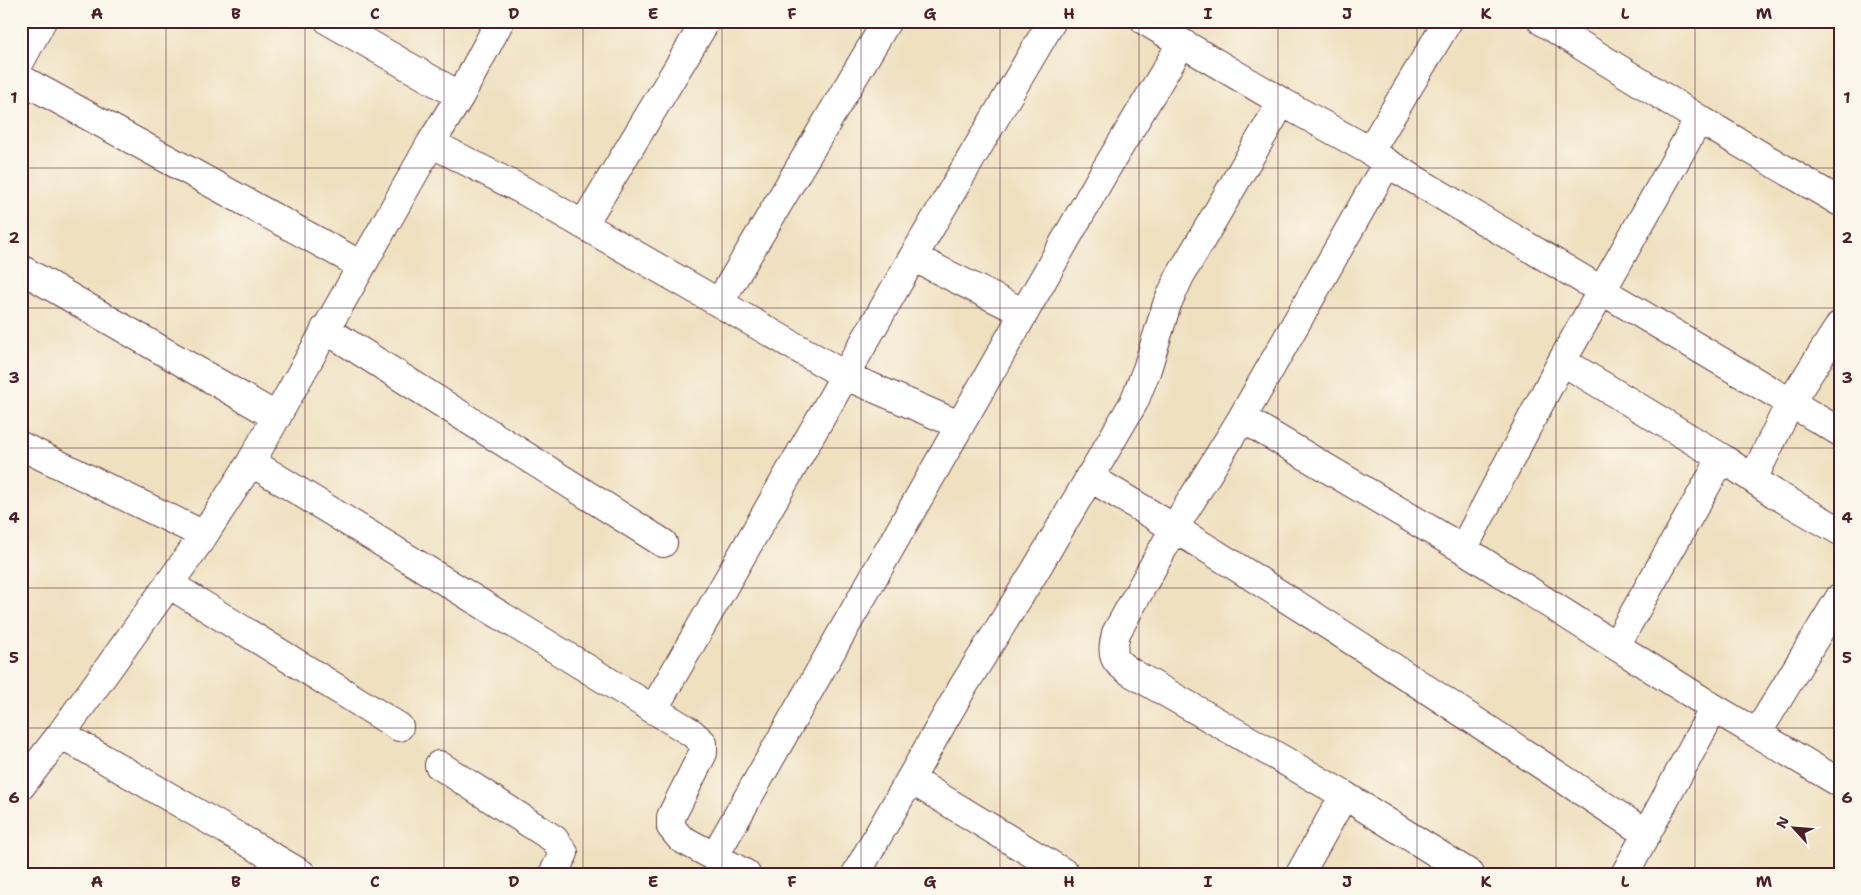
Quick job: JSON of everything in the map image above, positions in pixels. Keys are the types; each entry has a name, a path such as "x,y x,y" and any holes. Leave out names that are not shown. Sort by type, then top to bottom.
{"street":[{"path":"21,60 42,21"},
{"path":"329,21 460,96"},
{"path":"21,786 61,734 204,535 251,462 431,142 460,96 500,21"},
{"path":"583,225 706,21"},
{"path":"719,303 887,21"},
{"path":"653,710 913,257 1052,21"},
{"path":"1145,21 1379,157 1840,432"},
{"path":"1448,21 1242,418 1175,527 1116,634 1113,650 1117,663 1344,795 1470,874"},
{"path":"1542,21 1699,119 1840,202"},
{"path":"714,857 958,425 1103,174 1182,43"},
{"path":"21,79 361,265"},
{"path":"856,874 964,685 1035,571 1134,402 1148,369 1167,304 1180,276 1282,102"},
{"path":"1463,549 1562,361 1699,119"},
{"path":"431,142 528,193 846,376 958,425"},
{"path":"913,257 1024,313"},
{"path":"21,269 278,417"},
{"path":"1753,479 1790,403 1840,325"},
{"path":"325,329 664,543"},
{"path":"1562,361 1722,458 1775,494 1840,532"},
{"path":"1242,418 1463,549 1616,644 1714,708 1758,732 1840,783"},
{"path":"21,446 204,535"},
{"path":"1616,644 1722,458"},
{"path":"251,462 692,733 704,743 703,753 671,817 671,827 680,838 746,874"},
{"path":"1089,477 1175,527 1647,834"},
{"path":"169,584 399,728"},
{"path":"1758,732 1840,597"},
{"path":"1625,874 1714,708"},
{"path":"61,734 302,874"},
{"path":"439,765 554,839 564,854 553,874"},
{"path":"910,779 1066,874"},
{"path":"1300,874 1344,795"}]}
